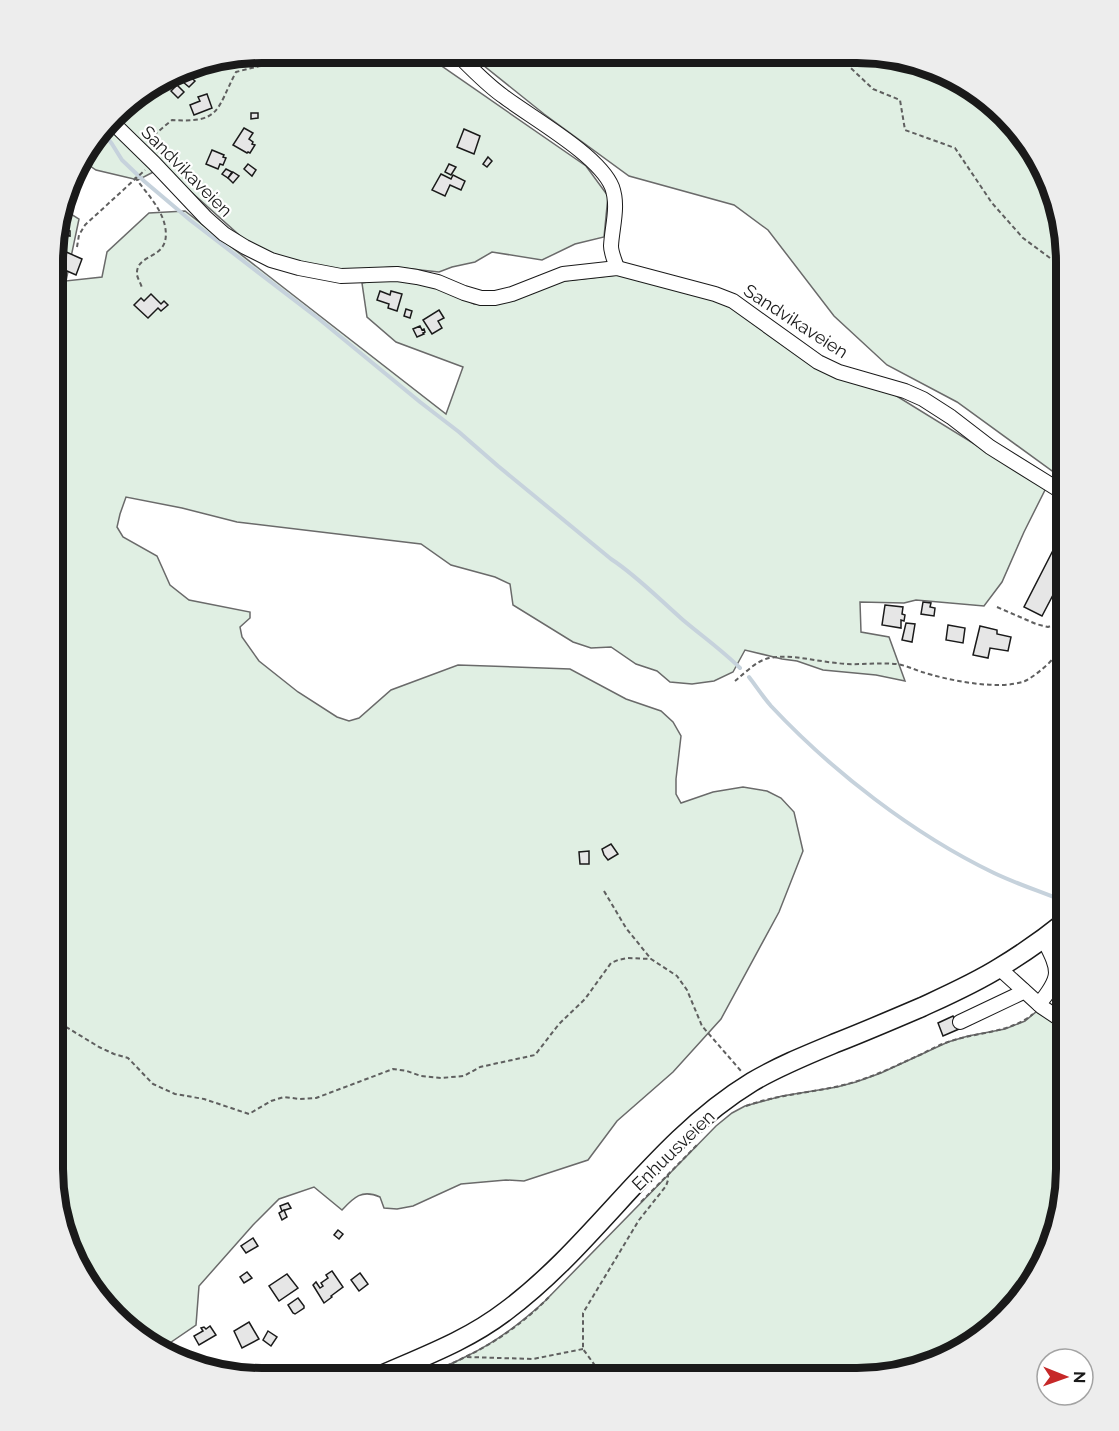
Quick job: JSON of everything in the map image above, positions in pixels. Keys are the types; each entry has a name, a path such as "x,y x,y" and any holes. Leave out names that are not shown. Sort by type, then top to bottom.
{"main road":[{"name":"Enhuusveien","path":"399,1368 447,1348 506,1311 547,1277 702,1118 751,1082 795,1059 921,1007 999,968 1056,928"}],"street":[{"path":"467,63 502,96 578,149 609,180 615,204 611,249 617,268"},
{"name":"Sandvikaveien","path":"117,126 224,234 271,260 341,276 397,274 417,277 481,298 512,294 563,274 617,268 715,294 733,301 818,362 839,372 905,391 923,399 990,447 1056,488"},
{"path":"1041,1006 1053,988 1056,975 1053,958 1043,938"},
{"path":"999,968 1041,1006 1056,1016"},
{"path":"960,1022 1023,990"}],"path":[{"path":"139,148 172,120 187,121 213,115 226,95 236,72 271,63"},
{"path":"845,63 873,89 900,100 904,130 955,148 993,203 1023,238 1050,258 1056,258"},
{"path":"77,247 79,235 85,225 143,172"},
{"path":"135,177 157,207 165,234 165,244 161,250 146,258 140,266 137,274 142,288"},
{"path":"997,607 1036,624 1048,627 1056,624"},
{"path":"735,681 758,662 782,657 808,658 837,664 894,663 943,677 1005,685 1024,681 1038,673 1056,655"},
{"path":"604,891 626,928 651,959 677,976 687,990 702,1026 751,1082 756,1089 759,1101"},
{"path":"63,1025 99,1047 128,1058 153,1084 175,1094 249,1114 271,1101 284,1097 300,1100 316,1098 393,1069 441,1078 464,1076 480,1067 535,1055 559,1024 585,999 611,963 628,958 651,959"},
{"path":"745,1106 782,1096 856,1082 948,1042 1005,1029 1025,1021 1041,1006"},
{"path":"635,1208 700,1142"},
{"path":"597,1368 583,1349 583,1313 639,1220 666,1186 668,1174"},
{"path":"440,1368 466,1357 501,1337 553,1293"},
{"path":"466,1357 533,1359 583,1349"}],"green space":[{"path":"262,63 437,63 586,166 608,196 604,237 575,244 542,260 492,252 475,262 439,272 393,267 357,270 301,263 278,256 246,241 163,167 138,180 96,170 89,165 90,162 112,131 131,112 151,96 174,83 210,70"},
{"path":"480,63 857,63 909,70 933,78 968,96 1007,131 1023,151 1041,186 1049,210 1056,262 1056,474 957,402 887,365 834,316 768,230 734,205 629,176 544,114"},
{"path":"185,211 446,414 463,367 396,342 367,317 362,283 402,276 440,287 474,304 490,304 563,281 635,273 723,300 829,371 882,387 1046,488 1002,582 984,606 916,600 904,603 860,602 861,632 889,637 905,681 876,675 823,670 797,661 745,650 733,672 714,681 692,684 670,682 657,671 636,664 611,647 591,648 573,642 513,605 510,584 495,577 451,565 421,544 237,522 126,497 117,527 123,537 157,556 170,585 189,600 250,612 250,618 240,627 242,637 259,661 298,692 337,717 349,721 359,718 391,690 458,665 570,669 626,699 661,711 673,722 681,736 676,794 681,803 713,792 743,787 767,791 781,798 794,812 803,851 779,912 721,1019 673,1072 617,1121 588,1160 524,1181 506,1180 461,1184 413,1206 397,1209 384,1208 380,1197 363,1194 342,1210 314,1187 279,1199 199,1286 196,1325 168,1344 151,1335 121,1310 90,1269 78,1245 65,1195 63,1169 63,262 70,213 79,219 66,281 102,277 107,252 149,213"},
{"path":"1042,1007 1056,1016 1056,1182 1052,1208 1036,1257 1023,1280 998,1310 957,1341 933,1353 909,1361 870,1368 440,1368 497,1339 527,1317 716,1126 732,1113 745,1106 782,1096 856,1082 948,1042 1005,1029 1025,1021"}],"building":[{"path":"190,77 195,81 189,87 183,82"},
{"path":"177,85 184,92 178,98 171,91"},
{"path":"207,94 212,108 194,115 190,105 200,101 198,97"},
{"path":"251,113 258,113 258,118 251,119"},
{"path":"244,128 253,133 249,139 255,145 250,153 233,145"},
{"path":"464,129 480,136 474,154 457,147"},
{"path":"212,150 226,158 218,169 206,164"},
{"path":"488,157 492,161 487,167 483,164"},
{"path":"248,164 256,170 252,176 244,169"},
{"path":"449,164 456,167 451,175 445,172"},
{"path":"226,169 232,172 228,178 222,174"},
{"path":"233,172 239,176 233,183 228,178"},
{"path":"441,174 451,179 453,175 465,181 461,190 450,185 445,196 432,190"},
{"path":"64,252 82,259 76,275 63,269"},
{"path":"380,291 390,295 391,291 402,294 397,311 388,308 389,304 377,300"},
{"path":"151,294 161,304 164,301 168,305 161,311 158,308 148,318 134,305 141,298 144,301"},
{"path":"406,309 412,311 410,318 404,316"},
{"path":"439,310 444,318 438,321 442,328 432,334 423,320"},
{"path":"420,326 425,332 417,337 413,329"},
{"path":"1056,545 1056,589 1042,616 1024,607"},
{"path":"923,602 931,603 930,607 935,608 934,616 921,614"},
{"path":"885,605 903,607 902,614 905,615 904,621 901,620 901,628 882,625"},
{"path":"906,623 915,624 912,642 902,640"},
{"path":"948,625 965,628 963,643 946,640"},
{"path":"980,626 997,630 997,634 1011,637 1008,651 990,648 988,658 973,655"},
{"path":"611,844 618,854 608,860 602,849"},
{"path":"589,851 589,864 580,864 579,852"},
{"path":"953,1016 959,1029 943,1036 938,1023"},
{"path":"288,1203 291,1208 282,1211 280,1206"},
{"path":"284,1210 287,1217 282,1220 279,1213"},
{"path":"338,1230 343,1234 339,1239 334,1235"},
{"path":"253,1238 258,1246 246,1253 241,1246"},
{"path":"332,1271 343,1287 324,1303 313,1285 316,1282 320,1288 323,1286 321,1283"},
{"path":"247,1272 252,1278 244,1283 240,1277"},
{"path":"360,1273 368,1284 359,1291 351,1280"},
{"path":"287,1274 298,1288 279,1301 269,1286"},
{"path":"298,1298 304,1308 295,1314 288,1305"},
{"path":"249,1322 259,1339 242,1348 234,1331"},
{"path":"210,1326 216,1335 199,1345 194,1336 203,1331 201,1328 206,1329"},
{"path":"268,1331 277,1337 271,1346 263,1340"}],"waterway":[{"path":"107,137 122,160 190,220 319,319 459,432 639,580 740,668"},
{"path":"749,677 771,706 820,754 904,820 934,840 994,873 1056,898"}]}
